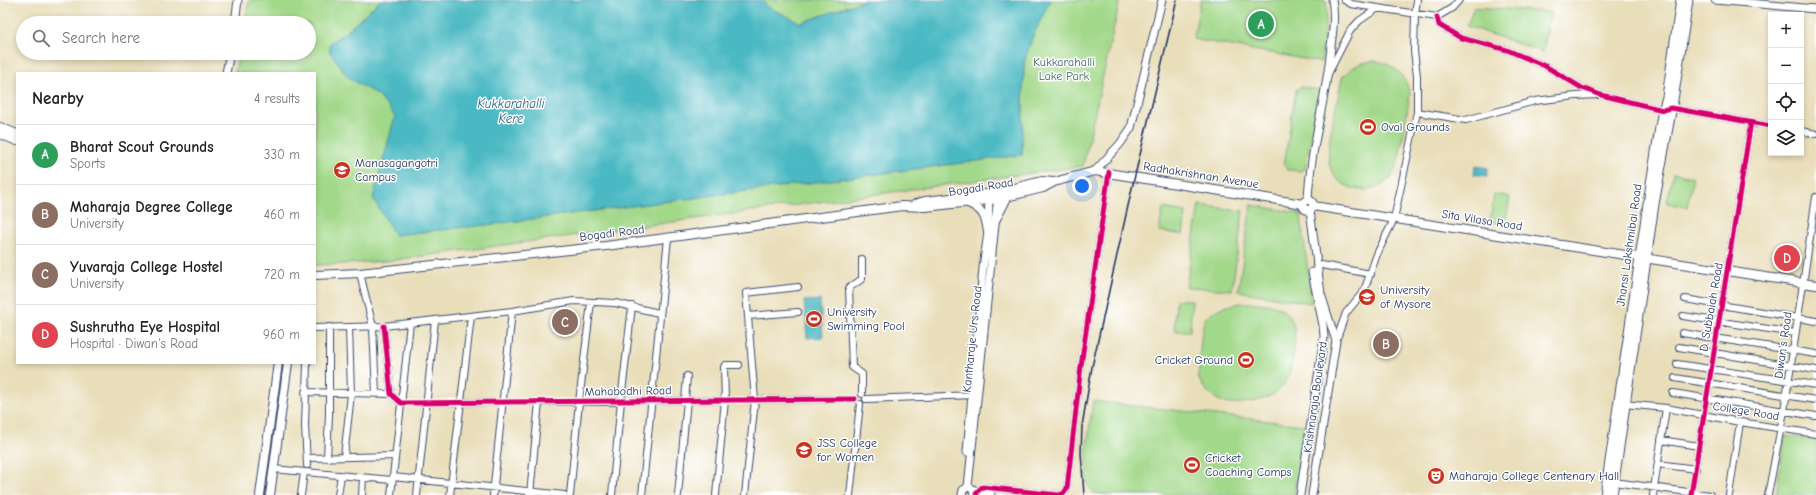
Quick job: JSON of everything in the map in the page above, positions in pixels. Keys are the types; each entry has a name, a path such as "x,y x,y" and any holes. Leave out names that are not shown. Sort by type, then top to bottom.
{"main road":[{"name":"Jhansi Lakshmibai Road","path":"1667,109 1667,97 1681,0"},
{"name":"Jhansi Lakshmibai Road","path":"1605,495 1667,109 1688,0"},
{"path":"0,127 16,134"},
{"path":"0,134 16,141"},
{"name":"Radhakrishnan Avenue","path":"1095,171 1109,172 1308,206"},
{"name":"Bogadi Road","path":"316,274 360,275 379,271 668,238 910,205 925,201 1008,196 1043,188 1054,182 1095,171"},
{"name":"Bogadi Road","path":"998,196 1042,182 1054,182"},
{"path":"996,219 1008,196"},
{"name":"Bogadi Road","path":"910,205 925,207 967,203 989,197"},
{"path":"967,203 978,207 982,211 986,217 988,232"},
{"name":"Sita Vilasa Road","path":"1308,206 1816,285"},
{"name":"Jhansi Lakshmibai Road","path":"1612,495 1643,258"},
{"path":"316,280 360,275"},
{"path":"260,495 278,364"},
{"path":"270,495 288,364"}],"street":[{"path":"236,16 238,0"},
{"path":"1095,171 1120,144 1131,128 1162,0"},
{"path":"1308,206 1310,176 1329,73 1334,12 1332,0"},
{"path":"1344,0 1350,4 1437,17 1452,8 1459,0"},
{"path":"1336,341 1346,313 1364,291 1377,254 1394,219 1417,112 1414,14 1417,0"},
{"path":"1715,0 1816,9"},
{"path":"1329,73 1350,31 1358,21 1378,8"},
{"path":"1437,17 1439,25 1461,38 1507,50 1545,66 1582,88 1601,95 1667,109 1768,125"},
{"path":"226,72 229,60"},
{"path":"1417,112 1466,120 1535,101 1576,96 1601,95"},
{"name":"D. Subbaiah Road","path":"1691,494 1751,122"},
{"path":"1804,132 1816,134"},
{"path":"975,494 982,487 1059,494 1064,493 1067,488 1081,366 1109,172"},
{"name":"Kantharaje Urs Road","path":"984,303 998,196"},
{"name":"Kantharaje Urs Road","path":"965,490 984,303 989,197"},
{"name":"Diwan's Road","path":"1768,495 1789,381 1816,197"},
{"name":"Krishnaraja Boulevard","path":"1308,206 1321,294 1336,341 1312,495"},
{"name":"Krishnaraja Boulevard","path":"1300,495 1324,337 1314,282 1308,206"},
{"path":"642,495 652,401 659,313 668,238"},
{"path":"860,404 865,402 862,374 852,367 848,288 862,279 862,259"},
{"path":"1316,264 1371,274"},
{"path":"360,275 373,327 376,394"},
{"path":"746,495 755,400 746,293 798,287"},
{"path":"1685,299 1816,321"},
{"path":"316,328 384,326 512,311 574,301 615,303 659,313"},
{"path":"570,495 591,302"},
{"path":"612,495 632,306"},
{"path":"493,495 512,311"},
{"path":"748,316 798,312"},
{"path":"450,495 471,316"},
{"path":"1682,316 1796,333"},
{"path":"417,495 436,320"},
{"path":"391,495 410,323"},
{"path":"384,326 391,394"},
{"path":"327,458 329,327"},
{"path":"344,457 351,394 348,327"},
{"path":"1682,333 1816,354"},
{"path":"1679,347 1816,370"},
{"path":"307,364 304,425 307,465"},
{"path":"1677,364 1816,385"},
{"path":"716,495 725,400 724,366 739,365"},
{"path":"678,495 687,376"},
{"path":"1675,378 1816,400"},
{"path":"305,392 329,394 391,394 401,403"},
{"path":"1673,393 1816,416"},
{"path":"860,404 856,402 855,399 858,394 864,396 975,395"},
{"name":"Mahabodhi Road","path":"401,403 855,399"},
{"path":"530,493 539,402"},
{"path":"850,495 860,404"},
{"name":"College Road","path":"1624,404 1666,408 1816,434"},
{"path":"1653,495 1666,408"},
{"path":"1729,495 1740,422"},
{"path":"1661,440 1699,446"},
{"path":"307,458 395,456"},
{"path":"1658,464 1696,469"},
{"path":"273,469 363,478 419,480 530,493 564,495"},
{"path":"301,495 304,472"},
{"path":"338,495 341,475"},
{"path":"362,495 363,478"},
{"path":"1614,482 1691,494 1710,495"},
{"path":"965,490 973,489 975,494"},
{"path":"975,494 991,495"}],"green space":[{"name":"Kukkarahalli Lake Park","path":"249,0 381,0 346,32 330,43 330,52 348,77 379,96 395,116 373,198 395,235 494,224 1022,155 1024,62 1033,36 1050,0 1120,0 1083,166 387,261 324,265 316,265 316,72 235,72 238,60 316,60 316,16 246,16"},
{"path":"762,0 865,0 801,23 768,7"},
{"path":"1201,0 1326,0 1327,10 1321,62 1193,39"},
{"path":"1474,7 1551,12 1543,52 1467,26"},
{"name":"Oval Grounds","path":"1374,61 1387,64 1398,71 1405,81 1410,94 1401,147 1392,175 1380,186 1369,190 1363,190 1352,188 1344,184 1334,175 1329,162 1329,144 1342,78 1356,66"},
{"path":"1301,87 1318,90 1320,93 1305,169 1299,171 1287,170 1284,165 1296,90"},
{"path":"1673,173 1693,177 1687,207 1667,203"},
{"path":"1494,194 1510,197 1505,224 1490,222"},
{"path":"1199,205 1243,211 1232,290 1186,287"},
{"path":"1251,205 1299,213 1301,216 1312,303 1238,291"},
{"path":"1163,208 1186,212 1183,235 1159,231"},
{"path":"1176,300 1192,300 1190,331 1174,331"},
{"name":"Cricket Ground","path":"1241,303 1268,304 1280,308 1285,312 1295,331 1293,354 1289,376 1278,391 1267,398 1260,400 1228,404 1223,403 1210,394 1199,379 1201,338 1205,319 1209,315 1222,308"},
{"name":"Cricket Coaching Camps","path":"1093,401 1304,425 1294,495 1110,495 1094,493 1087,484 1087,447"},
{"path":"1785,436 1816,440 1816,495 1776,495"}],"water":[{"name":"Kukkarahalli Kere","path":"381,0 762,0 768,7 801,23 865,0 1050,0 1033,36 1024,62 1022,155 494,224 395,235 373,198 395,116 379,96 348,77 330,52 330,43 346,32"},
{"path":"1475,166 1488,168 1487,176 1474,174"},
{"name":"University Swimming Pool","path":"820,300 823,337 807,338 804,301"}],"railway":[{"path":"1084,495 1081,453 1082,426 1092,367 1132,188 1177,0"}],"cycle path":[{"path":"1437,17 1439,25 1461,38 1507,50 1545,66 1582,88 1601,95 1663,110 1671,108 1768,125"},
{"path":"1691,495 1751,122"},
{"path":"977,495 976,493 982,487 1059,495 1064,493 1067,488 1081,366 1109,172"},
{"path":"384,326 391,394 401,403 855,399"}],"place":[{"name":"Bharat Scout Grounds","path":"1261,24"},
{"name":"Oval Grounds","path":"1368,127"},
{"name":"Manasagangotri Campus","path":"342,170"},
{"name":"Sushrutha Eye Hospital","path":"1787,258"},
{"name":"University of Mysore","path":"1367,297"},
{"name":"University Swimming Pool","path":"814,319"},
{"name":"Yuvaraja College Hostel","path":"565,322"},
{"name":"Maharaja Degree College","path":"1386,344"},
{"name":"Cricket Ground","path":"1246,360"},
{"name":"JSS College for Women","path":"804,450"},
{"name":"Cricket Coaching Camps","path":"1192,465"},
{"name":"Maharaja College Centenary Hall","path":"1436,476"}]}
